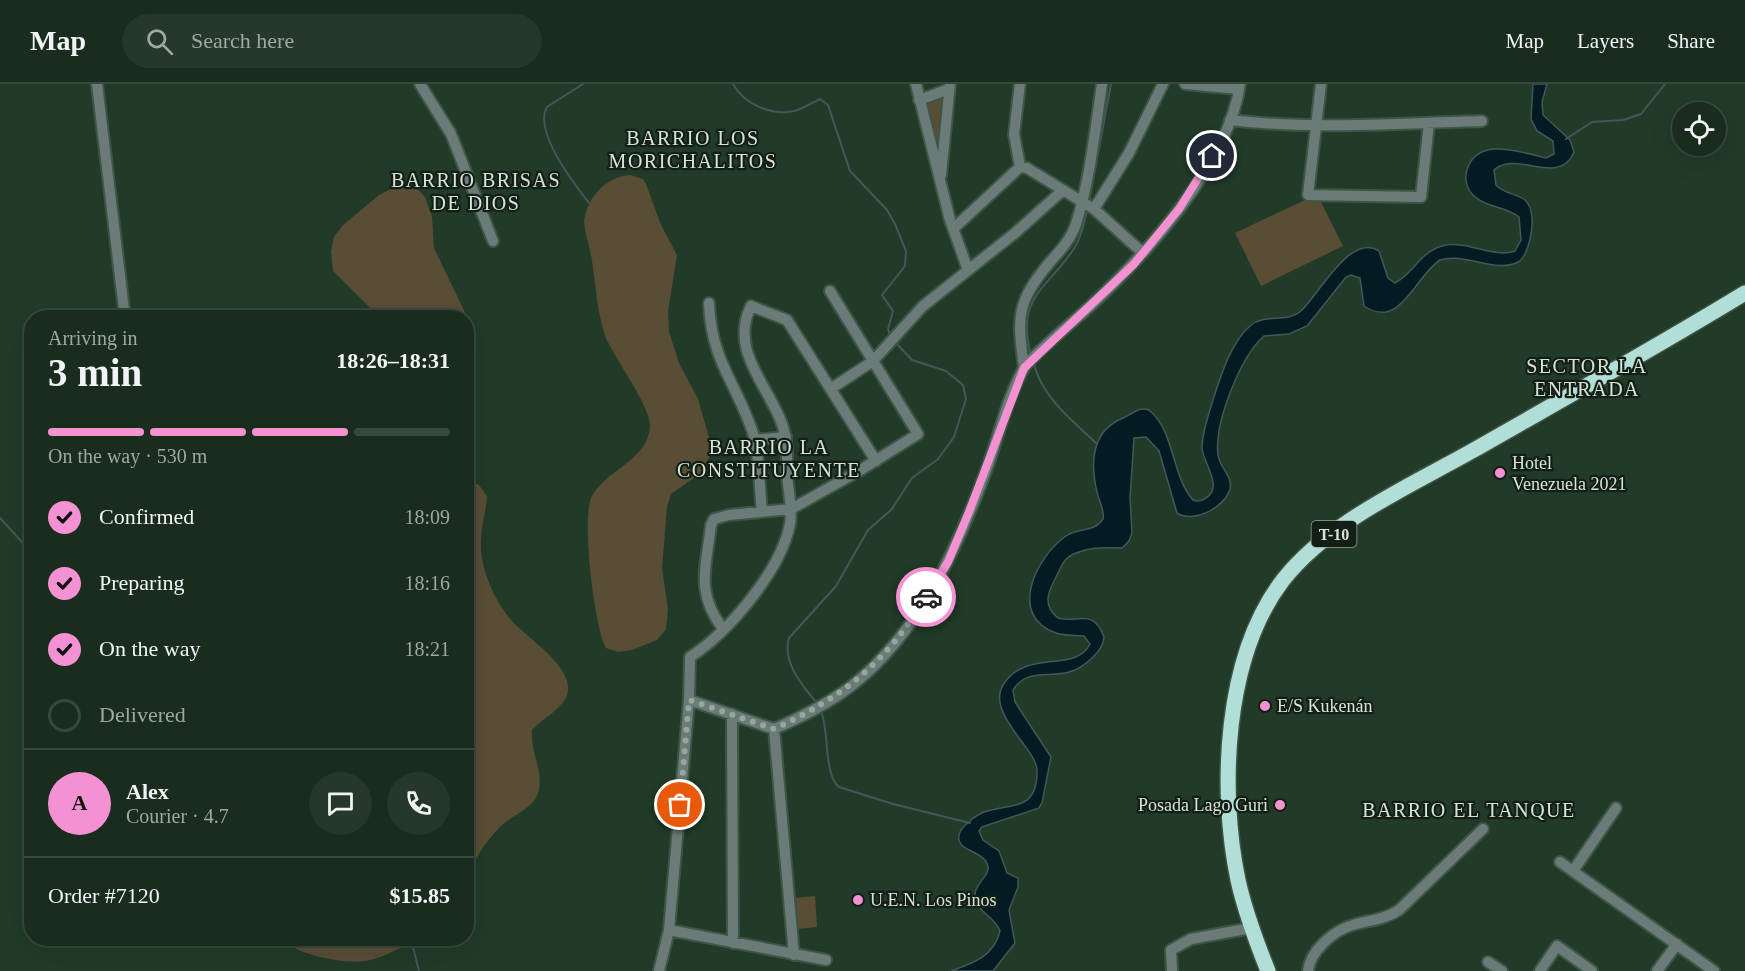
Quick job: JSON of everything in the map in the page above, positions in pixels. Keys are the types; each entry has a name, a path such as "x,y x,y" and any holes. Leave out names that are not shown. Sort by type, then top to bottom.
{"highway":[{"name":"T-10","path":"1268,971 1251,928 1234,852 1229,785 1230,740 1237,695 1250,644 1259,619 1284,579 1313,550 1367,511 1745,293"}],"street":[{"path":"97,84 124,310"},
{"path":"420,84 452,134 493,241"},
{"path":"916,84 939,182 968,270"},
{"path":"1020,84 1014,134 1020,167"},
{"path":"1024,368 1020,331 1023,301 1034,283 1067,242 1076,225 1092,157 1102,84"},
{"path":"1094,209 1129,153 1164,84"},
{"path":"689,700 774,729 816,710 862,677 886,652 920,608 952,552 985,474 1024,368 1143,253 1198,181 1230,120 1239,86 1185,84"},
{"path":"1321,84 1308,195 1421,197 1429,123"},
{"path":"919,100 950,86"},
{"path":"939,182 950,86"},
{"path":"1230,120 1274,125 1317,126 1482,121"},
{"path":"1020,167 1027,168 1094,209 1143,253"},
{"path":"953,229 1020,167"},
{"path":"832,388 873,361 915,313 1062,191"},
{"path":"723,629 707,604 704,592 712,522 721,516 791,509 876,461 918,434 830,291"},
{"path":"709,303 710,325 717,353 754,440 762,511"},
{"path":"659,971 669,930 689,700 690,657 723,629 761,583 776,559 788,532 791,509 786,437 781,421 747,354 743,326 751,306 787,320 876,461"},
{"path":"754,440 786,437"},
{"path":"732,714 734,943"},
{"path":"774,729 794,955"},
{"path":"1573,871 1616,808"},
{"path":"1308,971 1310,958 1318,948 1346,927 1383,918 1399,910 1483,829"},
{"path":"1560,862 1714,971"},
{"path":"1172,971 1171,950 1182,942 1251,928"},
{"path":"669,930 826,960"},
{"path":"1657,971 1677,944"},
{"path":"1540,971 1557,946 1592,971"},
{"path":"1488,962 1502,971"}],"shaded area":[{"path":"944,96 939,155 923,105"},
{"path":"630,175 643,179 646,184 661,225 677,255 668,311 669,332 679,363 698,399 710,441 711,454 701,473 671,494 667,507 662,568 668,609 666,629 657,640 632,650 618,652 606,648 597,618 588,547 589,507 598,487 642,448 650,427 645,408 603,329 584,221 589,204 599,190 613,180"},
{"path":"403,183 416,187 425,197 432,216 434,248 464,310 372,310 333,271 331,251 334,237 342,226 379,195"},
{"path":"1307,199 1320,200 1343,246 1261,286 1235,233"},
{"path":"474,483 479,485 487,496 481,546 484,566 495,596 512,621 558,664 568,685 567,695 561,705 532,730 540,782 536,797 528,807 504,823 494,833 474,863"},
{"path":"815,896 817,927 798,929 796,898"},
{"path":"291,946 403,946 380,957 360,962 336,960"}],"water":[{"path":"1533,84 1547,84 1542,102 1543,115 1570,140 1574,152 1567,162 1558,167 1548,168 1514,163 1494,170 1496,185 1525,200 1531,213 1530,240 1520,261 1501,266 1461,259 1440,260 1397,307 1388,312 1377,312 1364,306 1360,278 1351,275 1346,277 1307,326 1289,334 1264,336 1246,359 1224,409 1218,455 1230,480 1230,489 1222,502 1208,512 1192,516 1177,513 1159,451 1146,437 1134,438 1130,498 1132,533 1129,541 1122,548 1088,549 1068,557 1053,583 1048,598 1050,608 1058,618 1084,618 1095,622 1104,637 1102,646 1090,660 1076,670 1061,674 1031,676 1019,683 1013,690 1015,702 1051,757 1042,803 1039,808 982,827 979,831 983,840 999,851 1007,873 1018,878 1018,887 1009,910 1015,943 993,971 951,971 988,953 1000,931 976,901 976,890 987,873 987,864 981,856 961,844 960,833 980,814 1023,802 1031,796 1035,786 1037,770 1035,762 1006,719 1001,707 1000,696 1003,685 1013,674 1024,667 1073,658 1083,653 1090,644 1084,636 1059,634 1041,625 1033,614 1030,600 1031,586 1037,571 1055,545 1071,533 1091,528 1103,519 1095,481 1094,459 1095,449 1104,431 1112,424 1139,410 1149,410 1164,429 1186,490 1193,500 1203,500 1213,488 1213,481 1202,448 1206,425 1227,361 1237,341 1251,325 1257,321 1290,317 1302,310 1336,267 1358,250 1368,247 1379,251 1388,278 1395,283 1428,253 1442,246 1460,245 1498,253 1515,251 1521,240 1519,217 1473,195 1467,184 1466,173 1472,159 1490,150 1514,150 1546,158 1554,154 1553,141 1537,131 1531,119"}],"waterway":[{"path":"583,84 547,107 544,117 550,143 557,157 589,203"},
{"path":"733,84 751,103 776,112 794,111 820,99 828,105 850,171 887,210 906,251 905,266 882,295 893,311 888,329 890,335"},
{"path":"1089,202 1111,84"},
{"path":"1566,139 1592,122 1623,120 1641,114 1665,84"},
{"path":"1031,354 1027,334 1027,319 1031,305 1037,294 1075,247 1087,211"},
{"path":"815,701 790,664 789,638 836,586 868,530 891,510 912,478 938,459 954,437 966,399 963,385 946,371 912,360 896,343"},
{"path":"1034,365 1044,388 1069,418 1097,444"},
{"path":"0,518 24,544"},
{"path":"822,714 831,773 839,787 893,804 970,823"},
{"path":"413,946 419,971"}],"way so far":[{"path":"680,805 689,700 774,729 816,710 862,677 903,631 926,597"}],"place":[{"name":"Hotel Venezuela 2021","path":"1500,473"},
{"name":"E/S Kukenán","path":"1265,706"},
{"name":"Posada Lago Guri","path":"1280,805"},
{"name":"U.E.N. Los Pinos","path":"858,900"}],"district":[{"name":"BARRIO LOS MORICHALITOS","path":"693,150"},
{"name":"BARRIO BRISAS DE DIOS","path":"476,192"},
{"name":"SECTOR LA ENTRADA","path":"1587,378"},
{"name":"BARRIO LA CONSTITUYENTE","path":"769,458"},
{"name":"BARRIO EL TANQUE","path":"1469,810"}],"route":[{"path":"926,597 948,562 985,474 1024,368 1134,264 1179,209 1212,156"}]}
